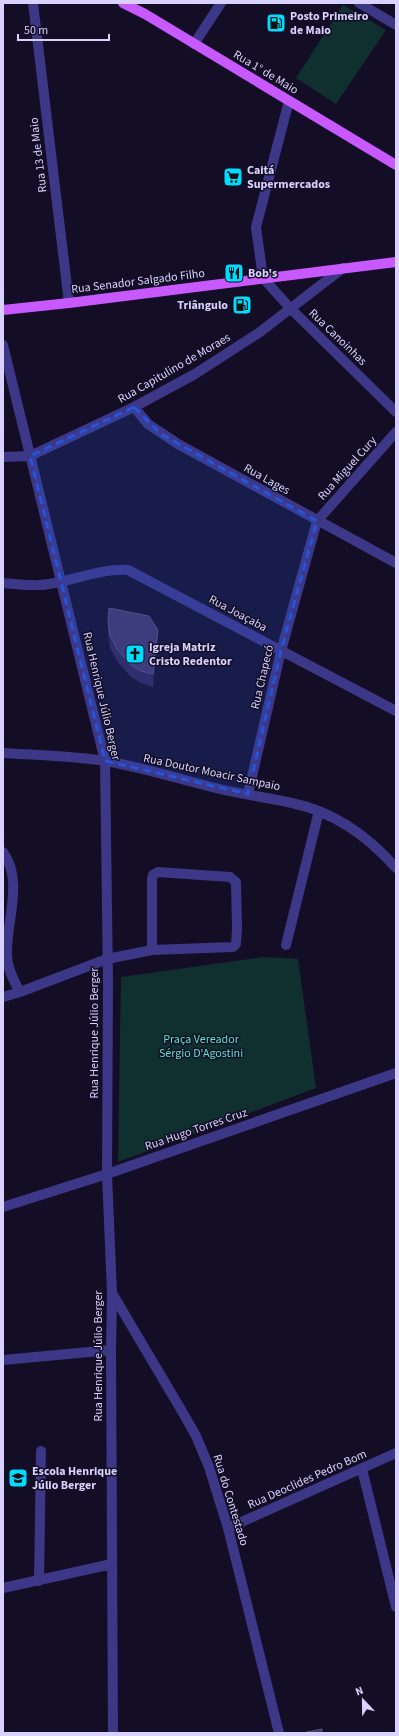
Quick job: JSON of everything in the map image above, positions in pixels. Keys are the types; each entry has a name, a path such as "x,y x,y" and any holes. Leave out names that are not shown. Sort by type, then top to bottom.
{"main road":[{"name":"Rua 1° de Maio","path":"122,3 194,44 396,166"},
{"name":"Rua Senador Salgado Filho","path":"3,310 396,262"}],"street":[{"name":"Rua 13 de Maio","path":"33,3 69,303"},
{"path":"194,44 221,3"},
{"path":"359,3 396,25"},
{"path":"264,278 256,227 289,101"},
{"name":"Rua Capitulino de Moraes","path":"3,457 30,456 134,407 195,374 233,351 343,268"},
{"name":"Rua Canoinhas","path":"264,278 290,308 396,412"},
{"name":"Rua Henrique Júlio Berger","path":"3,344 106,761 108,959 107,1174 112,1293 110,1350 112,1733"},
{"name":"Rua Lages","path":"134,407 148,424 161,434 316,521 396,563"},
{"name":"Rua Miguel Cury","path":"316,521 396,432"},
{"name":"Rua Chapecó","path":"248,794 281,651 316,521"},
{"name":"Rua Joaçaba","path":"3,583 36,585 61,582 114,568 128,570 396,711"},
{"name":"Rua Doutor Moacir Sampaio","path":"3,752 106,761 248,794 294,803 319,811 340,821 361,834 380,850 396,868"},
{"path":"286,945 319,811"},
{"path":"3,852 7,857 13,885 7,955 10,974 20,992"},
{"path":"3,997 108,959 152,950 233,947 236,944 237,928 236,882 230,877 158,872 153,875 152,950"},
{"name":"Rua Hugo Torres Cruz","path":"3,1207 107,1174 396,1073"},
{"name":"Rua do Contestado","path":"112,1293 196,1436 209,1467 228,1528 279,1733"},
{"path":"3,1360 110,1350"},
{"path":"39,1581 41,1451"},
{"name":"Rua Deoclides Pedro Bom","path":"228,1528 396,1453"},
{"path":"362,1469 396,1607"},
{"path":"3,1588 112,1564"}],"highlighted area":[{"path":"134,407 161,434 317,521 281,651 248,794 105,761 30,456"}],"green space":[{"path":"343,5 386,30 336,104 296,78"},
{"name":"Praça Vereador Sérgio D'Agostini","path":"264,957 298,959 316,1088 118,1162 121,977"}],"building":[{"name":"Igreja Matriz Cristo Redentor","path":"109,608 149,616 158,630 153,674 141,671 131,665 117,649 110,635 108,622"},
{"path":"322,1729 322,1733 302,1733"}],"place":[{"name":"Posto Primeiro de Maio","path":"276,23"},
{"name":"Caitá Supermercados","path":"233,177"},
{"name":"Bob's","path":"234,273"},
{"name":"Triângulo","path":"242,305"},
{"name":"Igreja Matriz Cristo Redentor","path":"135,654"},
{"name":"Escola Henrique Júlio Berger","path":"18,1478"}]}
